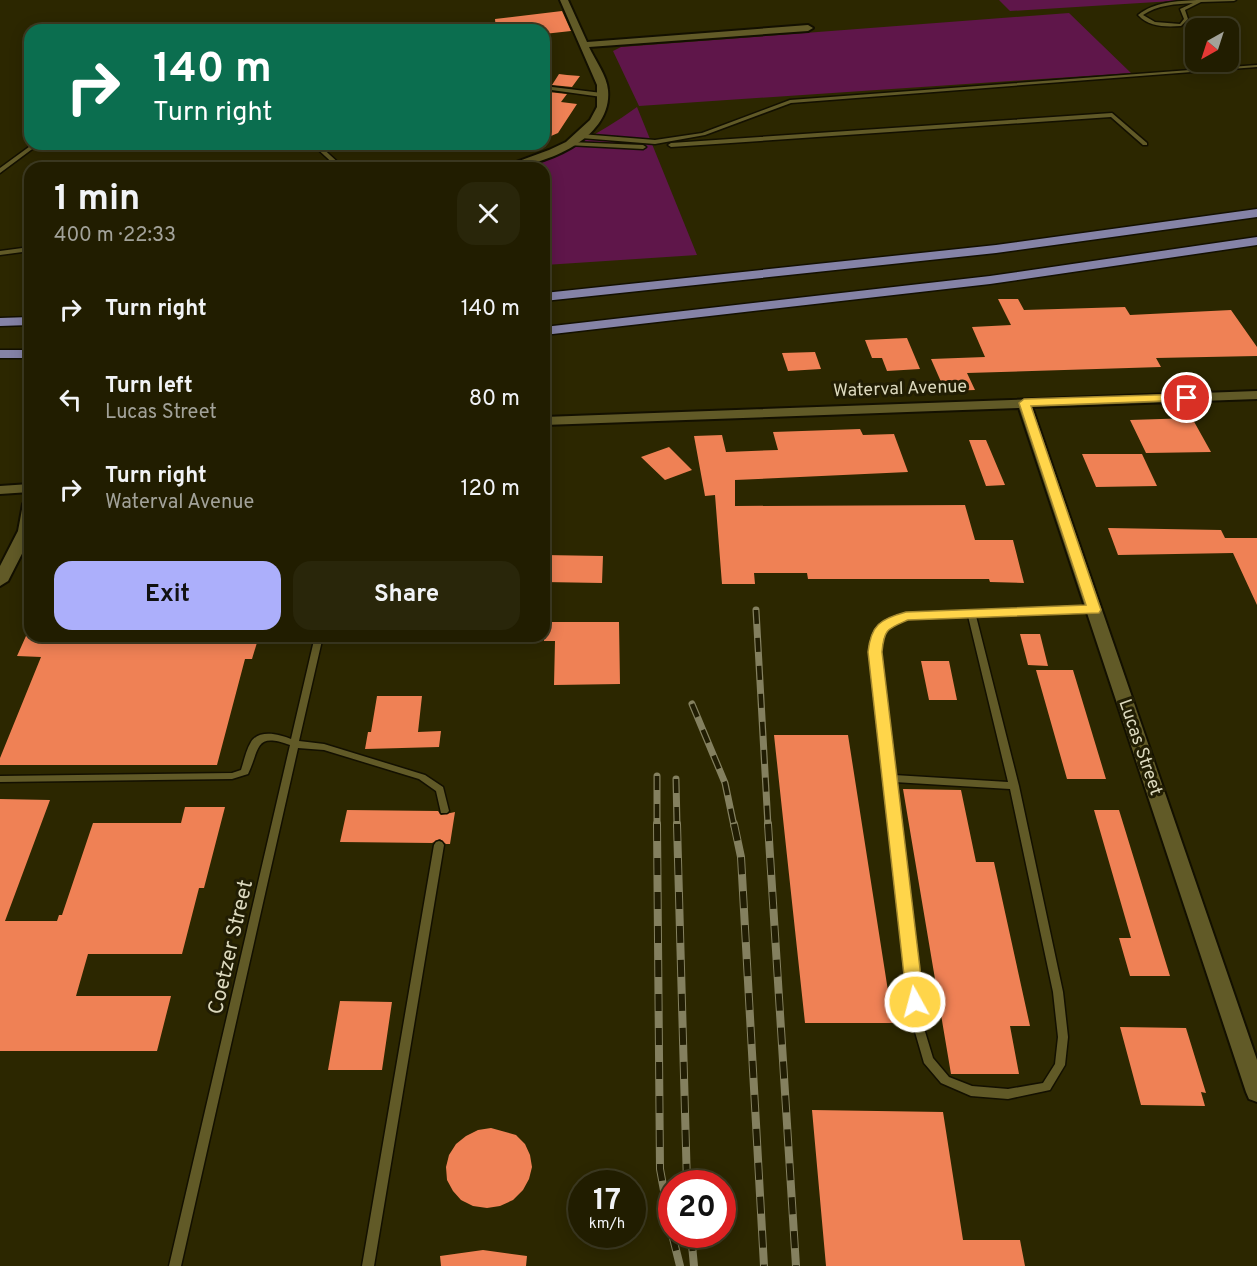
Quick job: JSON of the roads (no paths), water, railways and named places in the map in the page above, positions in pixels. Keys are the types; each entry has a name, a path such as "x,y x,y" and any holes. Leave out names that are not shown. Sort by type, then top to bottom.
{"main road":[{"path":"550,296 985,250 1257,213"},
{"path":"550,330 689,312 1013,277 1257,241"},
{"path":"0,322 24,321"},
{"path":"0,354 24,354"}],"street":[{"path":"526,162 547,156 581,136 600,111 603,90 564,0"},
{"path":"584,45 808,28"},
{"name":"Waterval Avenue","path":"550,421 1257,395"},
{"name":"Lucas Street","path":"1024,403 1257,1092"},
{"path":"0,490 24,488"},
{"path":"0,582 24,534"}],"lane":[{"path":"1199,2 1182,9 1186,19 1181,25 1155,24 1140,15 1152,8 1199,2 1234,0"},
{"path":"581,136 655,142 703,134 790,102 1257,66"},
{"path":"550,88 602,95"},
{"path":"569,144 630,148 1112,115 1145,144"},
{"path":"0,171 28,150"},
{"path":"322,150 336,162"},
{"path":"0,254 24,250"},
{"path":"971,613 1014,786 1058,992 1063,1037 1060,1065 1046,1087 1008,1094 971,1091 945,1080 927,1060 918,1024 875,652 877,636 884,625 906,616 971,613 1094,610"},
{"name":"Coetzer Street","path":"175,1266 318,642"},
{"path":"0,779 232,776 244,772 255,743 261,738 277,737 295,744 324,747 422,777 440,789 444,811"},
{"path":"889,778 1014,786"},
{"path":"368,1266 439,844"}],"railway":[{"path":"756,610 768,826"},
{"path":"692,704 725,783 734,826"},
{"path":"657,776 657,824"},
{"path":"676,779 677,826"},
{"path":"657,824 660,1169 680,1266"},
{"path":"677,824 687,1170"},
{"path":"734,824 741,857 764,1266"},
{"path":"768,824 796,1266"},
{"path":"692,1248 694,1266"}]}
